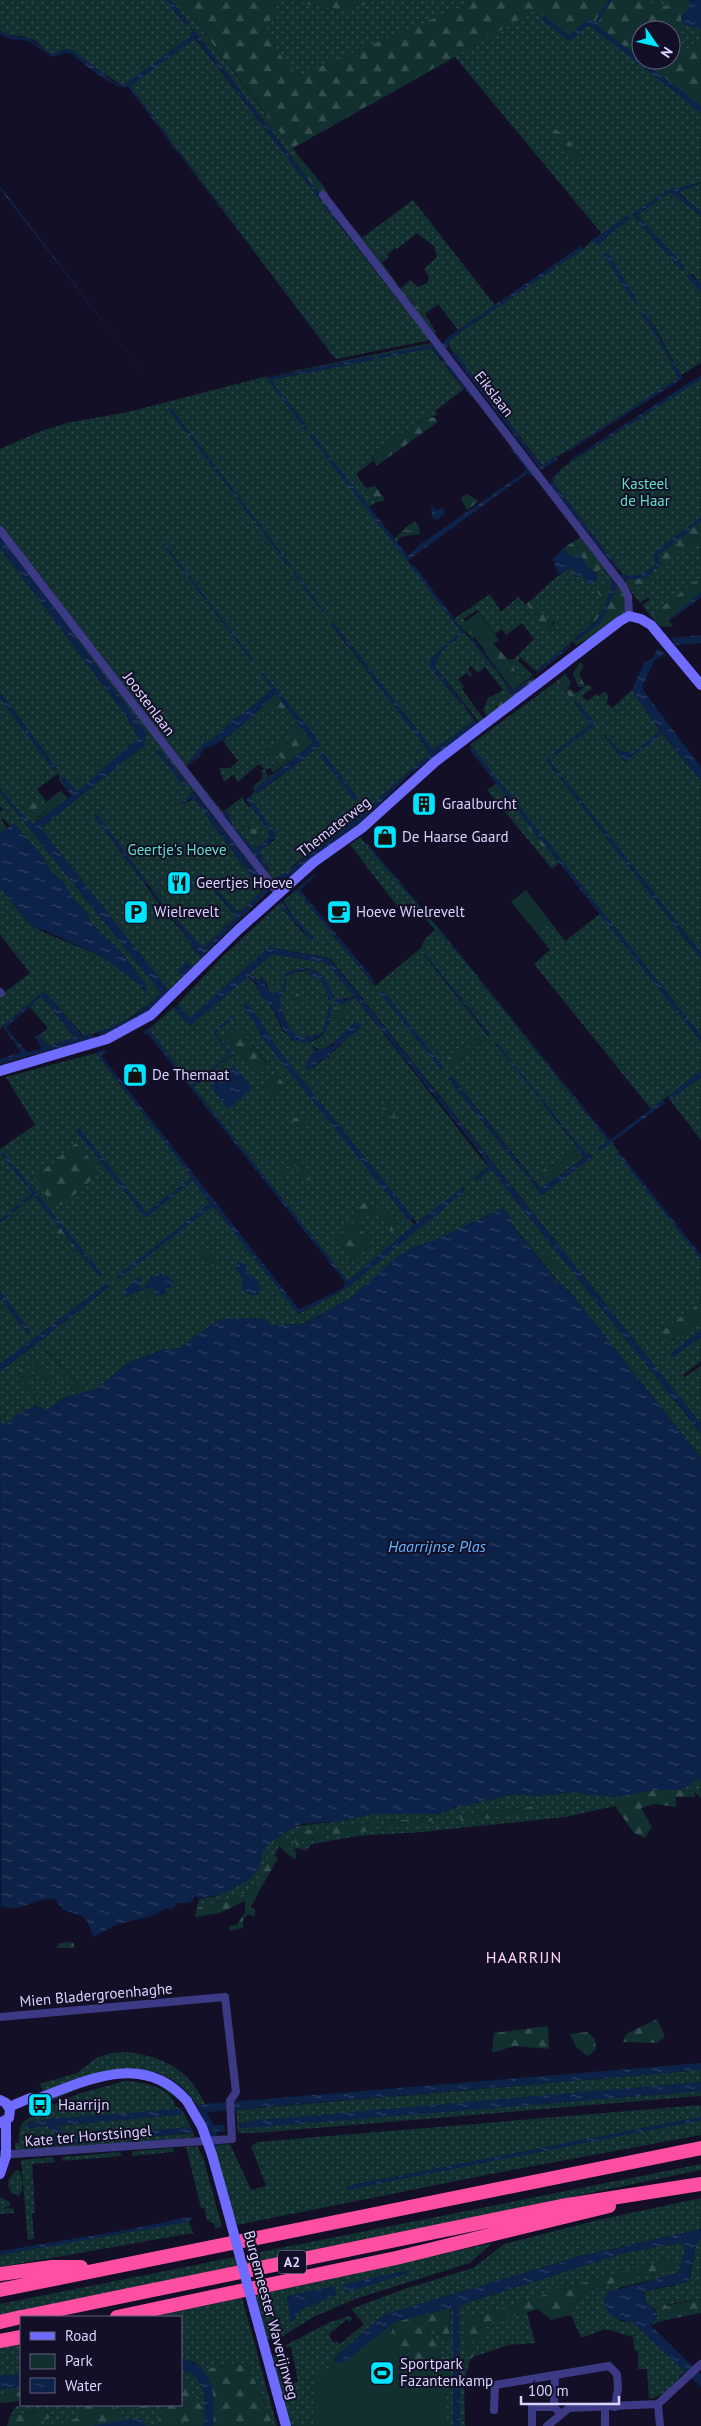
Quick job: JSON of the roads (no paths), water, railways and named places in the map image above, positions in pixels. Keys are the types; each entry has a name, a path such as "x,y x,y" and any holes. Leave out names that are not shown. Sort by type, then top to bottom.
{"highway":[{"name":"A2","path":"0,2290 701,2148"},
{"name":"A2","path":"27,2316 561,2206 701,2184"},
{"name":"A2","path":"122,2316 468,2241 563,2219 680,2187"},
{"name":"A2","path":"0,2274 52,2267 112,2268"},
{"name":"A2","path":"0,2322 20,2317"},
{"path":"0,2341 20,2337"}],"street":[{"name":"Eikslaan","path":"323,195 623,586 628,596 629,616"},
{"name":"Joostenlaan","path":"0,530 275,888"},
{"path":"629,616 641,619 650,625 701,685"},
{"name":"Thematerweg","path":"0,1071 106,1039 140,1022 162,1006 275,888 362,828 435,762 629,616"},
{"name":"Mien Bladergroenhaghe","path":"0,2017 225,1997 236,2092 230,2101 231,2122"},
{"name":"Burgemeester Waverijnweg","path":"4,2109 30,2098 37,2099 109,2074 127,2072 143,2074 165,2082 180,2093 187,2101 202,2127 212,2155 286,2426"},
{"path":"0,2174 3,2156 4,2109"},
{"name":"Kate ter Horstsingel","path":"3,2156 232,2139 231,2122"},
{"path":"547,2426 560,2413 569,2408 605,2408 658,2404 700,2365"},
{"path":"494,2410 496,2385 555,2377 609,2366 617,2374 618,2388 615,2407"},
{"path":"554,2407 555,2377"},
{"path":"658,2404 660,2426"},
{"path":"532,2426 532,2407 554,2407 560,2413"},
{"path":"605,2408 605,2426"}],"water":[{"path":"166,0 171,0 189,24 186,26"},
{"path":"608,0 612,0 598,22 598,26 631,52 631,58 589,25 569,41 541,19 544,16 569,36 588,19 595,22"},
{"path":"685,0 701,0 701,29 683,23 681,16 690,8 690,4"},
{"path":"193,29 323,199 320,200 196,38 130,86 255,254 128,87 115,85 107,81 72,54 65,53 53,57 30,42 8,38 0,34 0,30 8,35 30,38 46,51 54,54 65,49 74,51 116,84 124,85 192,35 190,31"},
{"path":"646,70 655,70 701,106 701,113"},
{"path":"701,182 678,193 701,212 701,216 670,192 637,215 684,266 681,270 632,214 667,191"},
{"path":"0,186 159,394 0,189"},
{"path":"326,205 332,213 425,333 324,206"},
{"path":"629,215 631,218 613,231 599,245 592,242 592,240"},
{"path":"581,246 583,249 449,340 447,349 442,345 448,337"},
{"path":"605,252 608,253 638,302 635,304 603,254"},
{"path":"262,261 331,352 332,355"},
{"path":"689,274 701,284 701,292 686,276"},
{"path":"643,310 683,378 566,453 678,378 669,358 640,312"},
{"path":"434,344 473,396 471,397 432,348 377,359 378,356"},
{"path":"454,351 542,466 556,456 558,459 541,470 451,353"},
{"path":"374,357 373,360 275,379 273,383 308,428 305,430 267,378"},
{"path":"701,375 701,379 569,463 570,460"},
{"path":"170,407 291,566 290,568 168,409"},
{"path":"312,434 408,556 422,543 525,472 526,469 510,448 514,447 534,475 531,476 528,473 407,561 309,435"},
{"path":"562,468 554,478 554,483 619,568 617,570 551,486 551,479"},
{"path":"431,505 437,510 444,508 445,514 436,520 432,517"},
{"path":"701,517 701,521 657,556 662,564 644,578 625,580 620,576 622,573 636,576 653,567 657,564 653,555 656,551"},
{"path":"152,530 169,550 172,550 172,553 254,661 252,662"},
{"path":"0,535 147,733 144,745 42,827 42,830 170,992 138,1017 120,1028 100,1036 99,1032 135,1016 161,993 0,792 0,788 19,812 33,824 72,796 60,779 64,777 77,792 138,738 127,717 0,548"},
{"path":"565,547 566,552 570,556 580,556 590,570 596,572 598,579 589,584 585,582 583,575 575,578 573,568 558,574 553,559"},
{"path":"414,565 464,632 442,651 434,665 478,724 408,776 361,822 269,891 200,958 185,935 150,890 152,889 171,915 203,948 236,917 214,888 236,911 241,912 262,891 194,799 180,803 191,795 191,792 193,791 268,887 271,888 274,884 273,879 282,875 343,829 362,813 361,807 363,805 369,807 428,755 427,749 331,623 333,622 432,749 472,722 473,718 429,666 431,659 461,631 411,567"},
{"path":"603,567 617,586 601,622 576,641 575,638 601,614 607,600 612,580"},
{"path":"292,572 295,572 324,611 322,612"},
{"path":"701,592 701,597 667,620"},
{"path":"701,635 701,643 676,645 671,638"},
{"path":"471,637 512,690 534,677 512,696 501,677 469,638"},
{"path":"570,644 571,646 538,674 536,671"},
{"path":"657,649 661,650 667,657 663,655 654,661 642,687 643,690 701,767 701,781 663,733 625,762 600,731 620,751 632,754 660,731 632,690 644,663 653,658"},
{"path":"262,672 316,737 320,746 256,794 255,791 258,786 313,743 276,693 232,733 204,748 199,757 186,767 204,743 215,738 230,721 246,712 269,691 271,688"},
{"path":"0,692 57,769 54,771 0,698"},
{"path":"576,701 596,724 556,755 554,753 591,724 574,702"},
{"path":"472,747 701,1036 701,1042 469,749"},
{"path":"159,748 187,784 184,787 156,751"},
{"path":"322,753 358,798 354,800 320,756"},
{"path":"549,756 550,761 701,953 701,959 546,760"},
{"path":"250,797 277,836 259,851 269,869 265,871 224,818 223,812 227,811 231,822 254,850 270,836 268,830 246,799"},
{"path":"97,814 148,883 146,885 94,816"},
{"path":"14,823 42,856 50,870 64,883 72,898 89,916 89,921 122,953 148,988 147,991 105,958 46,931 35,928 0,888 0,833"},
{"path":"366,842 443,933 610,1140 663,1100 665,1103 600,1151 597,1149 608,1141 457,953 364,843"},
{"path":"314,874 316,875 300,890 375,981 373,983 296,890"},
{"path":"283,901 286,908 315,939 314,942 284,911 280,903"},
{"path":"269,947 329,958 701,1424 701,1434 491,1169 476,1181 474,1178 488,1167 481,1154 355,997 344,1004 335,1004 336,998 346,1000 354,996 327,963 272,954 249,974 258,980 261,976 269,992 275,993 283,990 285,975 294,970 304,968 313,970 324,978 335,997 328,1002 327,992 322,983 310,974 305,973 315,972 307,971 296,972 286,977 286,989 279,998 287,1024 296,1035 303,1036 312,1036 323,1032 329,1005 332,1003 327,1029 317,1038 305,1044 298,1040 292,1041 287,1036 273,1009 259,994 260,991 256,989 257,983 248,977 190,1026 174,1010 176,1006 180,1007 190,1018"},
{"path":"424,954 490,1034 489,1036"},
{"path":"187,961 194,968 183,978 179,974 179,970"},
{"path":"383,990 444,1068 441,1070 380,993"},
{"path":"44,991 82,1035 92,1034 93,1038 0,1064 0,1059 21,1052 3,1027","holes":["42,996 75,1037 49,1046 37,1036 35,1037 42,1049 27,1052 6,1028"]},
{"path":"244,1002 252,1009 277,1047 310,1090 414,1218 409,1221 260,1035 246,1010"},
{"path":"232,1016 234,1018 215,1033 232,1055 193,1087 348,1281 417,1222 464,1187 464,1192 347,1288 298,1314 213,1206 118,1279 116,1277 210,1203 193,1180 147,1217 144,1216 76,1131 79,1128 146,1213 192,1177 96,1053 106,1049 107,1052 101,1055 297,1307 300,1309 343,1288 345,1282 148,1034 145,1035 144,1031 150,1028 150,1031 191,1085 230,1055 213,1032"},
{"path":"355,1022 361,1024 361,1027 330,1053 329,1058 323,1058 309,1071 306,1069 307,1061 314,1051 312,1045 316,1050 332,1046 343,1032"},
{"path":"497,1043 587,1155 594,1156 542,1195 448,1079 451,1076 540,1189 584,1159 571,1138 495,1044"},
{"path":"234,1066 252,1088 228,1109 210,1086"},
{"path":"701,1071 701,1077 670,1100 668,1096"},
{"path":"3,1152 102,1274 99,1276 34,1195 0,1223 0,1220 32,1193 1,1154"},
{"path":"619,1152 701,1255 701,1259 617,1154"},
{"name":"Haarrijnse Plas","path":"500,1209 504,1209 513,1221 511,1223 559,1284 561,1283 574,1297 701,1458 701,1781 696,1779 690,1785 679,1790 654,1790 618,1797 576,1792 537,1796 514,1794 454,1808 438,1814 370,1814 343,1821 301,1824 283,1833 281,1838 272,1840 263,1852 257,1871 238,1886 218,1895 201,1898 195,1896 192,1902 179,1903 171,1909 166,1908 152,1916 118,1924 93,1937 89,1924 84,1918 63,1910 55,1899 41,1900 14,1908 1,1906 0,1422 5,1425 19,1413 36,1406 47,1410 65,1397 96,1389 128,1363 161,1350 179,1348 219,1320 242,1318 266,1319 271,1325 302,1324 349,1299 398,1256 411,1248 433,1241"},
{"path":"238,1261 246,1265 247,1272 257,1279 260,1289 258,1295 250,1295 242,1289 242,1279 235,1267"},
{"path":"159,1273 168,1276 174,1282 169,1288 165,1288 167,1293 156,1296 152,1287 131,1294 127,1298 124,1291 138,1277 141,1278 141,1287 144,1288 151,1277"},
{"path":"106,1281 110,1286 0,1372 0,1364 105,1285"},
{"path":"0,1291 31,1332 29,1334 0,1298"},
{"path":"701,1330 701,1337 673,1357 670,1354"},
{"path":"701,2063 701,2070 207,2112 213,2125 224,2125 225,2131 216,2132 220,2145 216,2150 213,2150 206,2131 33,2148 32,2142 59,2138 48,2126 28,2128 25,2124 48,2119 179,2109 205,2104","holes":["185,2114 190,2127 69,2138 57,2126"]},
{"path":"701,2082 701,2091 263,2127 240,2128 238,2124 258,2120"},
{"path":"701,2117 701,2120 347,2190 347,2186"},
{"path":"192,2217 191,2220 182,2223 0,2255 0,2251 126,2230"},
{"path":"701,2229 701,2239 696,2244 688,2282 648,2290 643,2294 646,2302 657,2313 655,2320 650,2325 701,2374 701,2387 632,2322 618,2319 610,2313 603,2300 608,2292 679,2273 685,2250 683,2244 678,2243 624,2253 463,2304 459,2310 460,2426 453,2426 453,2310 451,2308 394,2322 347,2361 336,2363 333,2359 383,2315 581,2256"},
{"path":"408,2270 408,2273 345,2293 343,2284"},
{"path":"335,2286 336,2295 302,2309 291,2323 287,2296"},
{"path":"182,2359 201,2368 211,2384 214,2404 213,2426 203,2426 205,2405 201,2388 195,2375 182,2370"},
{"path":"20,2374 20,2387 0,2389 0,2376"},
{"path":"136,2418 142,2419 146,2426 92,2426"}],"place":[{"name":"Graalburcht","path":"424,804"},
{"name":"De Haarse Gaard","path":"385,837"},
{"name":"Geertjes Hoeve","path":"179,883"},
{"name":"Wielrevelt","path":"136,912"},
{"name":"Hoeve Wielrevelt","path":"339,912"},
{"name":"De Themaat","path":"135,1075"},
{"name":"Haarrijn","path":"40,2105"},
{"name":"Sportpark Fazantenkamp","path":"382,2373"}],"district":[{"name":"HAARRIJN","path":"524,1957"}],"park label":[{"name":"Kasteel de Haar","path":"645,492"},
{"name":"Geertje's Hoeve","path":"177,850"}]}
